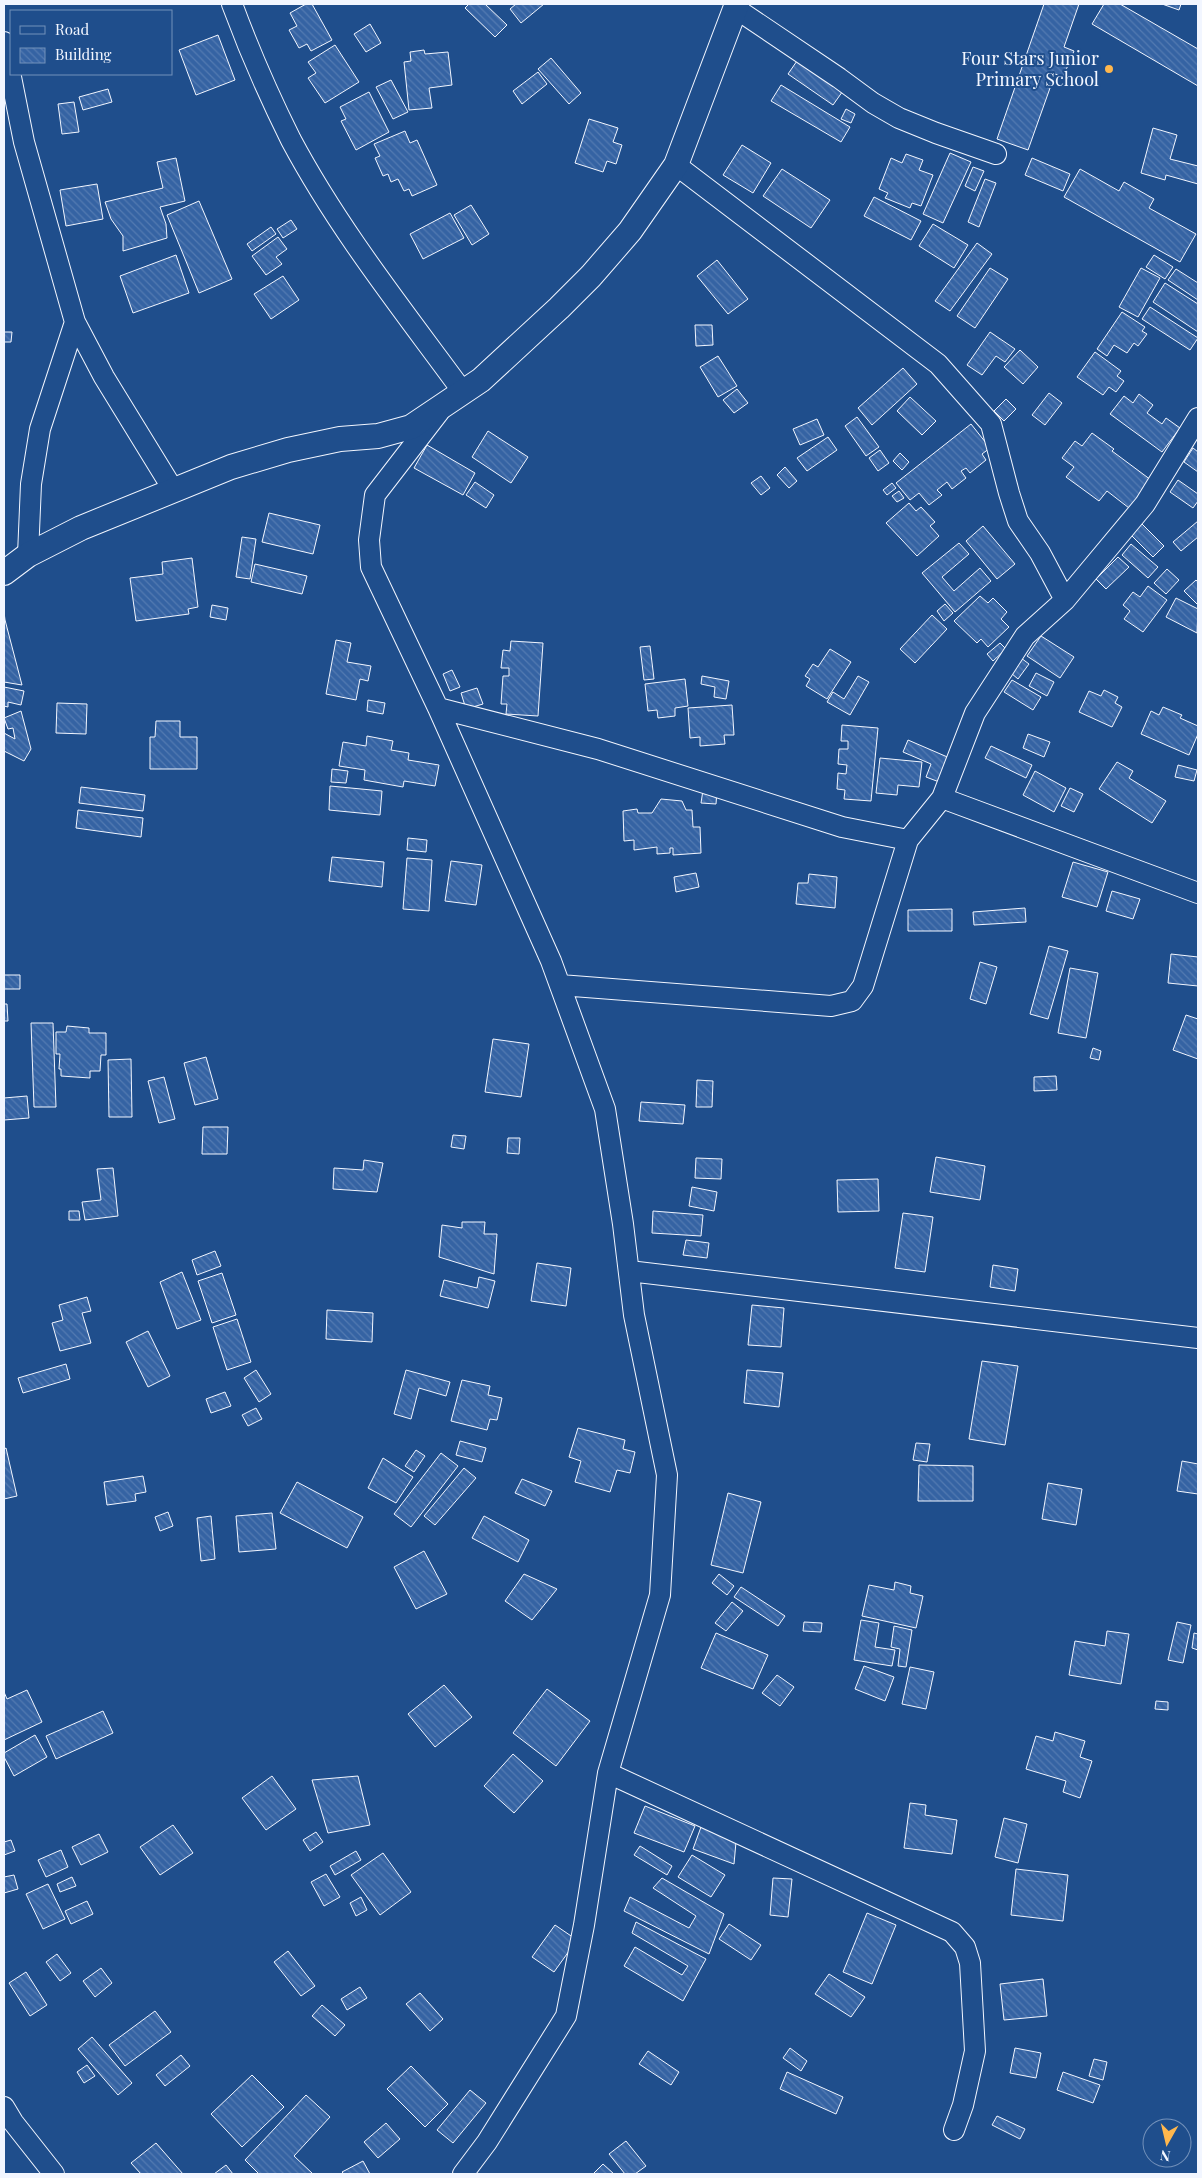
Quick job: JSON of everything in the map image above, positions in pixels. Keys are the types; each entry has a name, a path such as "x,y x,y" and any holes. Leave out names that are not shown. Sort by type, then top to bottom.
{"street":[{"path":"232,4 270,95 292,140 340,222 454,398"},
{"path":"4,573 28,554 81,528 231,468 288,450 340,439 378,436 396,432 410,426 482,380 591,276 630,231 676,165 736,6 873,103 899,118 996,154"},
{"path":"4,42 10,72"},
{"path":"11,75 24,142 75,322 104,377 174,491"},
{"path":"676,165 930,358 944,371 991,424 1018,521 1040,553 1065,600"},
{"path":"28,554 31,484 40,429 75,322"},
{"path":"454,398 375,495 369,540 371,567 438,708 547,952 605,1109 634,1315 667,1475 660,1595 608,1774 584,1925 566,2016 488,2142 463,2174"},
{"path":"560,985 831,1006 852,1000 863,986 908,840 942,798 975,713 1025,636 1065,600 1145,504 1198,418"},
{"path":"438,708 598,749 842,827 908,840"},
{"path":"942,798 1198,893"},
{"path":"628,1270 1198,1338"},
{"path":"608,1774 952,1932 965,1947 970,1964 975,2051 963,2105 954,2130"},
{"path":"4,2107 12,2122 54,2174"}],"building":[{"path":"306,4 312,4 332,40 311,51 307,44 299,48 289,30 297,26 290,13"},
{"path":"469,4 485,4 507,25 495,37 465,8"},
{"path":"516,4 544,4 521,23 510,9"},
{"path":"1044,4 1079,4 1064,47 1074,51 1063,77 1055,74 1028,150 997,139"},
{"path":"1104,4 1120,4 1198,49 1198,86 1092,24"},
{"path":"1162,4 1181,4 1179,10"},
{"path":"370,24 381,43 366,52 354,34"},
{"path":"218,35 235,80 196,95 179,50"},
{"path":"335,45 359,82 325,103 308,78 316,73 308,62"},
{"path":"424,50 425,54 448,52 452,85 429,88 432,108 409,110 404,62 411,61 410,52"},
{"path":"551,58 581,93 569,104 538,69"},
{"path":"799,58 845,88 833,105 788,74"},
{"path":"538,72 547,84 522,104 513,91"},
{"path":"391,80 408,112 393,119 376,87"},
{"path":"781,85 850,127 841,142 771,101"},
{"path":"108,89 112,102 83,110 79,97"},
{"path":"369,92 389,132 356,150 341,121 346,119 340,107"},
{"path":"74,102 79,132 62,134 58,104"},
{"path":"846,109 855,114 851,123 841,119"},
{"path":"589,119 618,128 613,142 622,145 616,164 607,161 603,172 575,163"},
{"path":"1153,128 1177,135 1170,159 1198,166 1198,184 1166,175 1165,180 1141,173"},
{"path":"405,131 410,143 417,140 437,185 412,196 409,189 404,191 398,179 391,182 388,174 383,176 375,158 380,156 374,144"},
{"path":"742,145 771,163 753,193 723,175"},
{"path":"950,153 971,162 943,223 923,214"},
{"path":"906,154 923,160 919,170 933,175 921,206 912,203 910,208 885,198 888,193 879,189 891,158 902,163"},
{"path":"176,158 185,201 160,207 166,224 167,238 123,251 123,236 111,219 105,202 163,188 157,162"},
{"path":"1032,158 1070,174 1063,191 1025,175"},
{"path":"973,167 984,171 975,191 965,186"},
{"path":"782,169 830,200 811,228 763,196"},
{"path":"1080,169 1119,191 1124,182 1154,199 1149,208 1196,234 1180,262 1064,197"},
{"path":"985,179 996,183 979,227 968,222"},
{"path":"97,184 103,219 66,226 60,190"},
{"path":"874,197 921,221 911,240 864,216"},
{"path":"199,201 232,279 199,293 167,215"},
{"path":"471,205 489,234 472,245 454,215"},
{"path":"450,213 464,238 423,259 410,234"},
{"path":"291,220 297,229 283,238 277,229"},
{"path":"933,224 968,245 954,268 919,246"},
{"path":"271,227 276,234 252,251 247,244"},
{"path":"278,237 287,249 276,257 282,264 266,275 252,256"},
{"path":"977,243 992,254 950,311 935,301"},
{"path":"176,255 189,293 133,313 120,276"},
{"path":"1154,255 1173,267 1165,279 1146,267"},
{"path":"717,260 748,299 728,314 697,276"},
{"path":"990,268 1008,279 975,328 957,316"},
{"path":"1141,268 1160,278 1138,317 1119,307"},
{"path":"1176,269 1198,283 1198,300 1168,280"},
{"path":"283,276 299,300 271,319 254,294"},
{"path":"1165,283 1198,304 1198,332 1153,302"},
{"path":"1150,307 1198,338 1190,350 1142,319"},
{"path":"1122,312 1145,327 1142,331 1147,334 1138,346 1134,343 1127,353 1114,345 1107,356 1097,349"},
{"path":"695,325 712,325 713,345 696,346"},
{"path":"4,332 12,332 11,342 4,342"},
{"path":"990,332 1015,349 1005,362 996,356 982,375 967,365"},
{"path":"1020,350 1038,367 1023,384 1004,367"},
{"path":"1095,352 1121,371 1117,376 1124,381 1116,392 1109,387 1103,395 1077,377"},
{"path":"718,356 737,386 718,397 700,367"},
{"path":"903,368 917,384 872,425 858,408"},
{"path":"737,389 748,403 734,413 723,400"},
{"path":"1049,393 1062,403 1045,425 1032,415"},
{"path":"1139,394 1153,405 1147,413 1162,424 1166,418 1180,428 1162,452 1110,414 1124,396 1133,403"},
{"path":"910,397 936,421 922,435 897,411"},
{"path":"1006,399 1016,409 1004,421 994,411"},
{"path":"857,417 879,447 866,456 845,426"},
{"path":"817,419 824,435 800,445 793,429"},
{"path":"971,424 990,448 982,454 986,460 970,473 966,468 961,471 966,478 952,489 947,482 937,490 942,495 929,505 919,493 910,500 896,483"},
{"path":"488,431 528,457 511,483 472,457"},
{"path":"1092,433 1114,449 1112,451 1151,480 1129,508 1107,491 1099,501 1066,477 1074,467 1062,458 1075,441 1082,446"},
{"path":"828,437 837,450 807,471 797,458"},
{"path":"427,445 475,473 463,495 414,468"},
{"path":"1193,448 1198,452 1198,472 1184,462"},
{"path":"880,450 889,463 878,471 869,458"},
{"path":"900,453 909,462 902,470 893,461"},
{"path":"785,467 797,481 789,488 777,475"},
{"path":"761,476 770,488 761,495 751,483"},
{"path":"1178,480 1198,494 1198,501 1193,508 1170,492"},
{"path":"475,482 494,495 486,508 466,495"},
{"path":"892,483 896,488 887,495 883,490"},
{"path":"899,491 904,498 897,502 892,496"},
{"path":"909,503 916,511 921,507 935,522 930,526 939,536 917,556 886,523"},
{"path":"269,513 320,525 313,554 262,542"},
{"path":"1198,521 1198,537 1181,551 1173,542"},
{"path":"1141,523 1164,546 1153,557 1130,534"},
{"path":"983,526 1015,564 997,579 966,541"},
{"path":"242,537 256,539 250,579 236,577"},
{"path":"959,543 969,554 942,577 954,591 980,568 991,581 955,612 922,573"},
{"path":"1131,544 1158,567 1148,578 1122,555"},
{"path":"1118,557 1129,567 1106,589 1096,579"},
{"path":"192,558 198,607 188,609 189,614 136,621 130,578 163,574 162,562"},
{"path":"255,564 307,576 302,594 251,582"},
{"path":"1167,569 1179,580 1166,594 1154,583"},
{"path":"1196,580 1198,582 1198,605 1184,591"},
{"path":"1148,586 1167,600 1143,632 1124,619 1130,611 1123,605 1133,592 1140,597"},
{"path":"980,596 988,603 993,598 1007,612 1001,619 1009,627 988,647 981,639 977,643 954,621"},
{"path":"1176,598 1198,609 1197,633 1166,617"},
{"path":"945,604 953,613 944,621 937,611"},
{"path":"212,605 228,608 226,620 210,617"},
{"path":"4,612 5,620 22,685 4,682"},
{"path":"932,615 947,629 915,663 900,649"},
{"path":"1041,636 1074,657 1060,678 1027,656"},
{"path":"336,640 351,643 347,662 371,666 368,681 360,679 356,700 326,694"},
{"path":"511,641 543,643 538,716 506,714 507,704 501,704 503,676 509,676 509,668 501,668 503,650 510,651"},
{"path":"1000,643 1006,649 993,661 987,654"},
{"path":"650,646 654,679 644,680 640,647"},
{"path":"830,649 851,662 827,699 806,686 810,679 805,676 813,664 818,667"},
{"path":"1021,658 1029,664 1018,679 1011,673"},
{"path":"452,670 460,687 450,691 443,674"},
{"path":"1036,673 1054,682 1047,696 1029,686"},
{"path":"702,676 729,681 726,699 714,697 715,687 701,684"},
{"path":"858,676 869,682 850,715 827,702 833,692 844,699"},
{"path":"685,679 688,706 675,708 675,716 658,718 657,710 648,711 645,684"},
{"path":"1012,680 1041,697 1033,710 1004,692"},
{"path":"4,687 24,691 21,705 8,702 8,707 4,706"},
{"path":"477,688 483,704 466,709 461,693"},
{"path":"1104,690 1118,697 1115,703 1122,707 1112,727 1079,712 1089,691 1101,696"},
{"path":"368,700 385,703 383,714 367,711"},
{"path":"57,703 87,704 86,734 56,733"},
{"path":"732,705 734,735 724,735 725,744 700,746 700,737 690,738 688,708"},
{"path":"1163,707 1182,715 1180,718 1198,726 1198,734 1189,755 1141,734 1151,711 1159,715"},
{"path":"21,711 31,749 24,761 4,751 4,733 15,739 13,728 8,729 4,718"},
{"path":"156,721 180,721 180,737 197,737 197,769 150,769 150,737 155,737"},
{"path":"842,725 878,728 871,801 844,799 845,790 837,789 838,773 846,774 847,765 838,764 839,749 848,749 848,741 841,741"},
{"path":"1028,734 1050,742 1044,757 1023,748"},
{"path":"367,736 393,741 391,750 409,753 408,760 439,765 435,786 404,781 403,787 364,780 365,770 339,766 343,742 366,746"},
{"path":"908,740 952,759 942,783 926,777 931,764 903,752"},
{"path":"991,746 1032,765 1026,778 985,758"},
{"path":"880,758 922,762 919,787 898,785 897,795 876,793"},
{"path":"1117,762 1133,771 1129,778 1166,801 1152,823 1099,789"},
{"path":"1178,765 1197,770 1194,781 1175,777"},
{"path":"332,769 348,771 346,783 331,782"},
{"path":"1035,771 1066,788 1054,812 1023,795"},
{"path":"330,786 382,791 380,815 329,810"},
{"path":"81,787 145,795 143,811 79,803"},
{"path":"1070,788 1083,794 1074,812 1061,806"},
{"path":"703,790 717,791 716,804 701,803"},
{"path":"661,799 682,801 686,810 692,810 693,827 700,827 701,853 673,855 673,848 670,848 670,853 657,854 657,847 634,850 634,840 624,841 623,811 637,809 638,813 652,813"},
{"path":"78,810 143,818 141,837 76,828"},
{"path":"408,838 427,840 426,852 407,850"},
{"path":"332,857 384,862 382,887 329,881"},
{"path":"407,858 432,860 429,911 403,909"},
{"path":"451,861 482,865 476,905 445,901"},
{"path":"1073,862 1108,872 1097,907 1062,897"},
{"path":"696,873 699,887 676,892 674,877"},
{"path":"809,874 837,877 835,908 796,904 798,883 808,883"},
{"path":"1112,891 1140,899 1133,919 1106,911"},
{"path":"1025,908 1026,922 974,925 973,912"},
{"path":"952,909 952,931 908,931 908,910"},
{"path":"1049,946 1068,951 1048,1019 1030,1014"},
{"path":"1171,954 1198,957 1198,986 1168,983"},
{"path":"980,962 997,967 986,1004 970,999"},
{"path":"1070,968 1098,973 1086,1038 1058,1033"},
{"path":"4,975 20,975 20,989 4,989"},
{"path":"4,1004 7,1004 8,1021 4,1021"},
{"path":"1186,1015 1198,1019 1198,1059 1173,1050"},
{"path":"31,1023 53,1023 56,1107 34,1107"},
{"path":"67,1026 89,1028 89,1033 106,1033 106,1055 101,1055 100,1071 90,1071 90,1078 61,1076 61,1069 59,1069 60,1054 56,1054 56,1032 66,1032"},
{"path":"493,1039 529,1044 521,1097 485,1092"},
{"path":"1093,1048 1101,1051 1099,1060 1090,1058"},
{"path":"206,1057 218,1099 195,1105 184,1063"},
{"path":"131,1059 132,1117 109,1117 108,1060"},
{"path":"1056,1076 1057,1090 1034,1091 1034,1077"},
{"path":"164,1077 175,1119 159,1123 148,1081"},
{"path":"697,1080 713,1081 712,1107 696,1107"},
{"path":"27,1096 29,1118 4,1120 4,1098"},
{"path":"641,1102 685,1105 683,1124 639,1121"},
{"path":"203,1127 228,1127 227,1154 202,1154"},
{"path":"453,1135 466,1136 464,1149 451,1147"},
{"path":"508,1138 520,1138 519,1154 507,1153"},
{"path":"936,1157 985,1166 980,1200 930,1192"},
{"path":"696,1158 722,1159 721,1179 695,1178"},
{"path":"364,1160 383,1163 377,1192 333,1189 334,1168 363,1170"},
{"path":"113,1168 118,1216 85,1220 82,1202 101,1200 97,1169"},
{"path":"878,1179 879,1211 838,1212 837,1180"},
{"path":"692,1187 717,1192 714,1211 689,1206"},
{"path":"69,1211 79,1211 80,1220 69,1220"},
{"path":"653,1211 703,1215 701,1236 652,1233"},
{"path":"903,1213 933,1217 925,1272 895,1268"},
{"path":"462,1222 485,1222 484,1234 497,1234 494,1274 439,1257 442,1225 462,1228"},
{"path":"686,1240 709,1243 707,1258 683,1255"},
{"path":"215,1251 221,1266 197,1275 192,1260"},
{"path":"537,1263 571,1268 566,1306 531,1301"},
{"path":"993,1265 1018,1269 1015,1291 990,1287"},
{"path":"182,1272 201,1320 177,1329 160,1282"},
{"path":"222,1273 236,1315 212,1323 198,1281"},
{"path":"479,1277 495,1281 488,1308 440,1296 444,1280 477,1288"},
{"path":"87,1297 91,1311 82,1313 91,1343 60,1351 52,1323 63,1320 59,1305"},
{"path":"752,1305 784,1308 781,1347 748,1345"},
{"path":"327,1310 373,1313 372,1342 326,1339"},
{"path":"237,1319 251,1362 227,1370 213,1327"},
{"path":"148,1331 170,1376 148,1387 126,1342"},
{"path":"982,1361 1018,1366 1005,1445 969,1439"},
{"path":"66,1364 70,1379 23,1393 18,1378"},
{"path":"256,1370 271,1394 259,1402 244,1378"},
{"path":"406,1370 450,1382 446,1396 419,1388 411,1419 394,1414"},
{"path":"747,1370 783,1373 779,1407 744,1403"},
{"path":"462,1380 490,1386 488,1395 502,1398 497,1420 490,1419 487,1430 451,1421"},
{"path":"225,1392 231,1406 211,1413 206,1399"},
{"path":"256,1408 262,1419 248,1426 242,1415"},
{"path":"578,1428 625,1440 623,1449 635,1452 630,1473 617,1470 610,1492 575,1482 581,1461 569,1457"},
{"path":"460,1441 486,1448 482,1462 456,1455"},
{"path":"916,1443 930,1444 927,1462 913,1460"},
{"path":"6,1448 17,1496 4,1499 4,1449"},
{"path":"416,1450 425,1456 414,1472 405,1466"},
{"path":"441,1453 458,1466 411,1527 394,1514"},
{"path":"383,1458 413,1477 396,1503 368,1488"},
{"path":"1182,1461 1198,1464 1198,1494 1177,1491"},
{"path":"919,1465 973,1466 973,1501 918,1501"},
{"path":"464,1468 476,1478 435,1525 424,1516"},
{"path":"143,1476 146,1492 135,1494 136,1501 107,1505 104,1482"},
{"path":"522,1479 552,1491 545,1506 515,1493"},
{"path":"297,1482 363,1517 347,1548 280,1513"},
{"path":"1048,1483 1082,1489 1076,1525 1042,1519"},
{"path":"728,1493 761,1502 743,1573 711,1565"},
{"path":"168,1512 173,1526 160,1531 155,1517"},
{"path":"272,1513 276,1549 239,1552 236,1516"},
{"path":"211,1516 215,1559 201,1561 197,1518"},
{"path":"484,1516 529,1540 518,1562 472,1538"},
{"path":"424,1551 447,1594 416,1609 394,1567"},
{"path":"524,1574 557,1589 532,1620 505,1601"},
{"path":"719,1574 734,1586 727,1595 712,1583"},
{"path":"895,1582 911,1586 910,1593 923,1596 916,1628 862,1616 869,1585 894,1590"},
{"path":"741,1587 785,1616 778,1626 734,1597"},
{"path":"732,1602 743,1611 726,1631 715,1623"},
{"path":"861,1620 879,1623 875,1647 895,1650 892,1666 854,1660"},
{"path":"804,1622 822,1623 821,1632 803,1631"},
{"path":"1177,1622 1191,1625 1183,1663 1168,1660"},
{"path":"894,1626 912,1630 906,1667 898,1666 900,1649 891,1647"},
{"path":"1107,1631 1129,1634 1121,1684 1069,1675 1075,1641 1105,1646"},
{"path":"716,1633 768,1655 753,1689 701,1668"},
{"path":"1194,1633 1198,1634 1198,1650 1192,1648"},
{"path":"864,1666 894,1677 885,1701 855,1689"},
{"path":"910,1667 934,1672 926,1709 902,1704"},
{"path":"777,1675 794,1687 780,1706 762,1693"},
{"path":"444,1685 472,1717 435,1747 408,1714"},
{"path":"547,1689 590,1721 556,1766 513,1733"},
{"path":"27,1690 42,1722 4,1740 4,1692 7,1699"},
{"path":"1156,1701 1168,1702 1168,1710 1155,1709"},
{"path":"103,1711 113,1733 56,1759 46,1736"},
{"path":"1055,1732 1085,1741 1080,1757 1092,1761 1080,1798 1063,1792 1066,1781 1026,1769 1036,1736 1053,1741"},
{"path":"35,1735 47,1757 14,1776 4,1757 4,1753"},
{"path":"513,1754 543,1781 514,1813 484,1786"},
{"path":"272,1776 296,1809 266,1830 242,1798"},
{"path":"358,1776 370,1825 328,1833 312,1780"},
{"path":"910,1803 926,1805 925,1815 957,1820 952,1854 904,1848"},
{"path":"645,1806 695,1826 684,1852 634,1833"},
{"path":"1004,1818 1027,1824 1018,1863 995,1857"},
{"path":"173,1825 193,1853 160,1875 140,1847"},
{"path":"701,1827 736,1842 734,1864 693,1849"},
{"path":"316,1832 323,1842 310,1851 303,1840"},
{"path":"99,1834 108,1852 81,1865 72,1847"},
{"path":"11,1840 15,1851 4,1855 4,1842"},
{"path":"640,1846 672,1866 667,1875 634,1855"},
{"path":"61,1850 68,1867 46,1877 38,1860"},
{"path":"356,1851 361,1860 335,1875 330,1866"},
{"path":"383,1853 411,1892 380,1915 351,1875"},
{"path":"692,1855 725,1875 711,1897 678,1877"},
{"path":"1016,1869 1068,1875 1063,1921 1011,1915"},
{"path":"326,1874 340,1897 324,1906 311,1882"},
{"path":"14,1875 18,1889 4,1893 4,1877"},
{"path":"72,1877 76,1886 60,1892 57,1884"},
{"path":"662,1878 724,1914 709,1954 624,1911 630,1897 689,1928 696,1916 653,1888"},
{"path":"773,1878 792,1879 788,1917 770,1915"},
{"path":"48,1884 65,1919 43,1929 26,1894"},
{"path":"361,1897 367,1910 356,1916 350,1903"},
{"path":"87,1901 93,1914 71,1924 65,1911"},
{"path":"867,1913 896,1925 872,1984 843,1972"},
{"path":"636,1922 706,1959 683,2001 624,1966 635,1947 682,1975 688,1966 632,1933"},
{"path":"729,1924 761,1945 751,1960 719,1939"},
{"path":"555,1925 577,1940 554,1972 532,1957"},
{"path":"288,1951 315,1986 301,1996 274,1962"},
{"path":"57,1954 71,1973 60,1981 46,1962"},
{"path":"101,1968 112,1983 95,1997 83,1981"},
{"path":"26,1972 47,2005 30,2016 9,1983"},
{"path":"829,1974 865,1997 851,2017 815,1994"},
{"path":"1043,1979 1047,2016 1004,2020 1000,1984"},
{"path":"360,1987 367,1998 347,2010 341,1999"},
{"path":"420,1993 443,2019 430,2031 406,2004"},
{"path":"322,2005 345,2025 335,2036 312,2016"},
{"path":"155,2011 171,2032 125,2066 109,2045"},
{"path":"92,2037 132,2083 118,2095 78,2049"},
{"path":"790,2048 807,2061 801,2071 783,2058"},
{"path":"1015,2048 1041,2053 1036,2078 1010,2073"},
{"path":"648,2051 679,2072 671,2085 639,2064"},
{"path":"181,2055 190,2066 165,2086 156,2075"},
{"path":"1094,2059 1107,2062 1103,2080 1089,2076"},
{"path":"87,2065 95,2076 84,2083 77,2072"},
{"path":"411,2066 448,2104 425,2127 387,2089"},
{"path":"787,2072 843,2097 836,2114 780,2089"},
{"path":"1063,2072 1100,2085 1093,2103 1057,2090"},
{"path":"252,2075 284,2107 242,2147 211,2114"},
{"path":"470,2090 486,2103 453,2143 437,2130"},
{"path":"306,2095 330,2117 294,2156 313,2174 259,2174 245,2160"},
{"path":"997,2116 1025,2129 1020,2139 992,2125"},
{"path":"386,2123 400,2139 378,2158 364,2142"},
{"path":"626,2141 646,2166 635,2174 625,2174 609,2154"},
{"path":"156,2143 183,2174 141,2174 131,2163"},
{"path":"363,2161 370,2174 344,2174 342,2172"},
{"path":"603,2164 614,2174 593,2174"},
{"path":"226,2165 233,2174 214,2174"}],"place":[{"name":"Four Stars Junior Primary School","path":"1109,69"}]}
